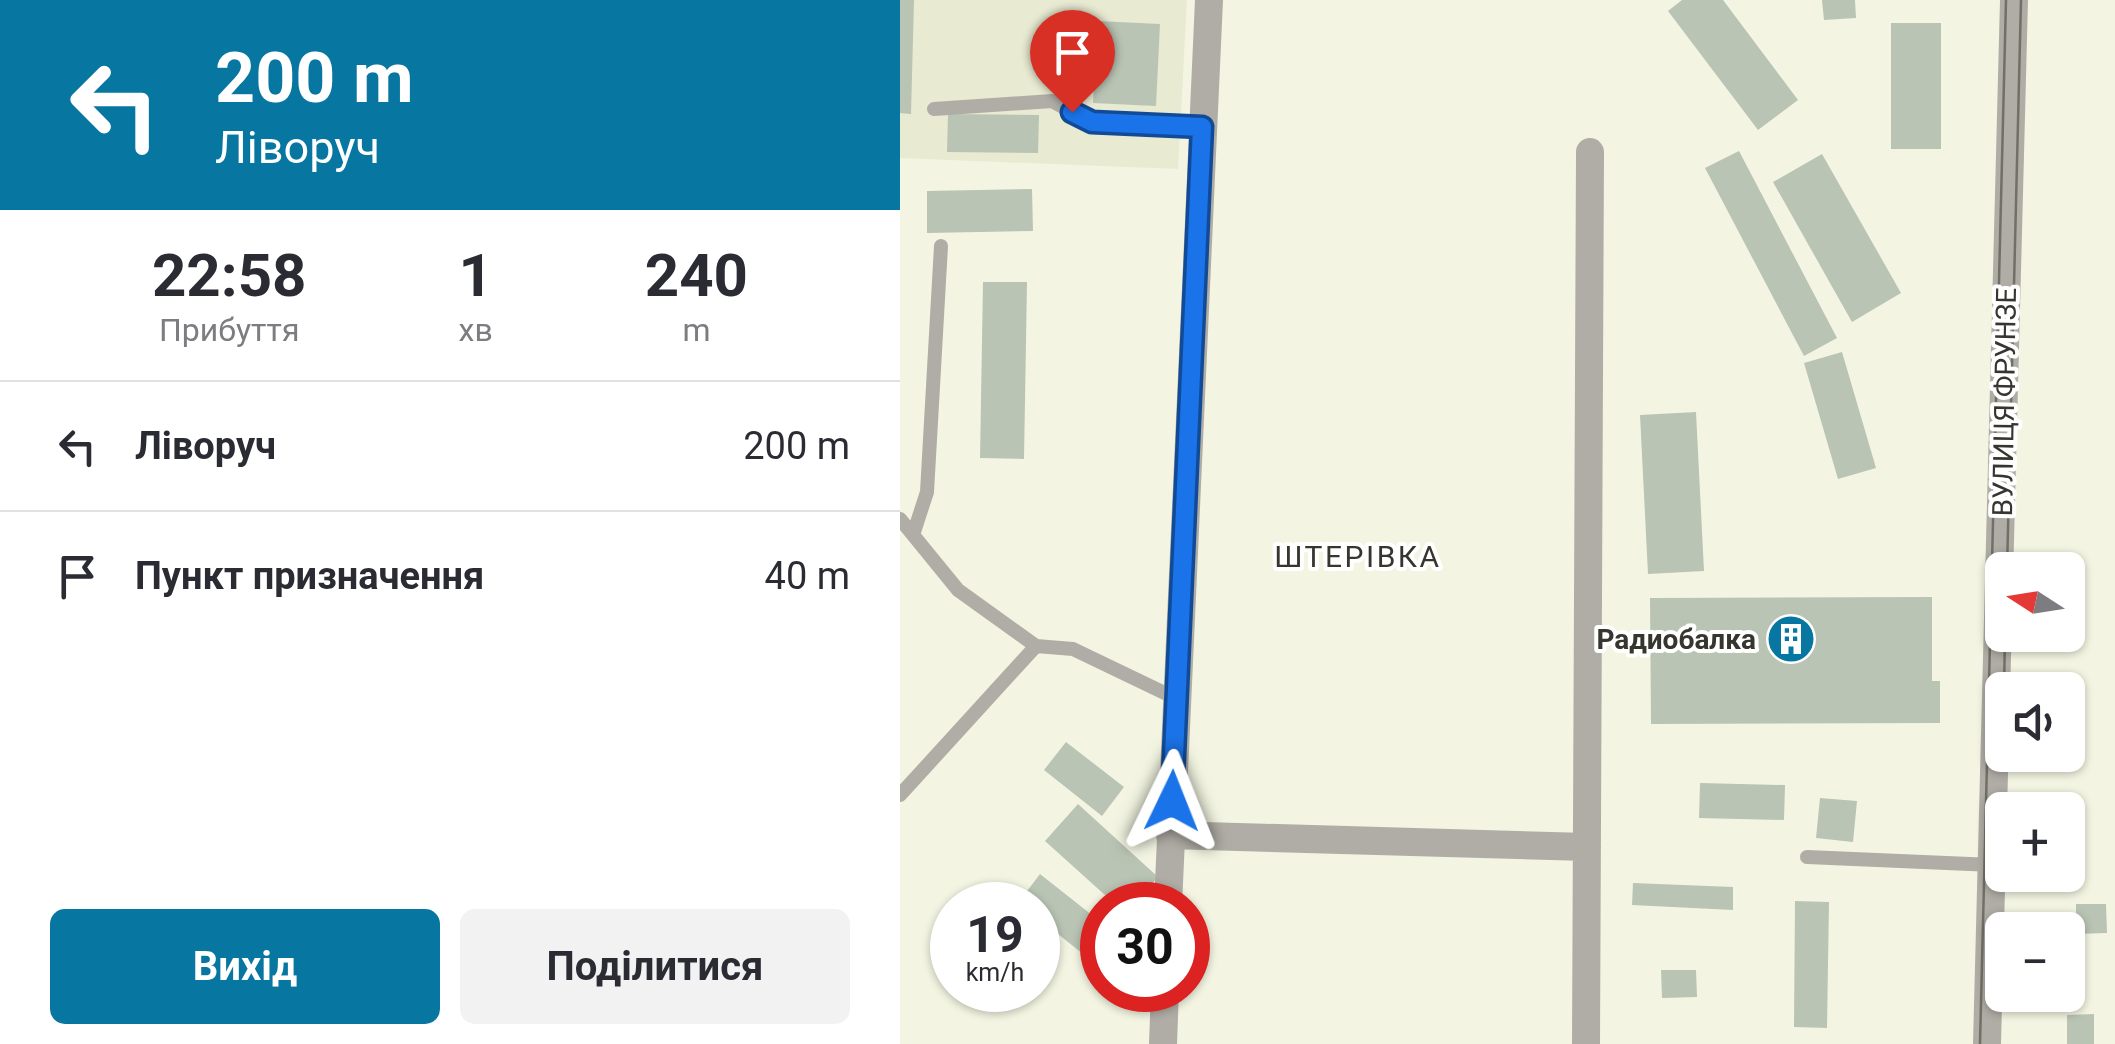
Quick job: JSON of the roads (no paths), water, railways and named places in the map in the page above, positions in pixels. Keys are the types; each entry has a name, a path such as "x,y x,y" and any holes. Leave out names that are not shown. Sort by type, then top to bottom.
{"street":[{"path":"1169,882 1208,0"},
{"name":"ВУЛИЦЯ ФРУНЗЕ","path":"1994,792 2014,0"},
{"path":"1586,1044 1590,152"},
{"path":"1170,835 1587,847"},
{"name":"ВУЛИЦЯ ФРУНЗЕ","path":"1987,1044 1991,892"},
{"path":"1163,1044 1164,1012"}],"lane":[{"path":"934,109 1052,102 1092,122 1202,127"},
{"path":"913,535 927,492 941,246"},
{"path":"900,520 958,590 1036,646 1073,649 1176,698"},
{"path":"900,796 1036,646"},
{"path":"1807,858 1985,864"}],"tram line":[{"path":"1980,1044 2006,0"},
{"path":"2007,552 2021,0"},
{"path":"2004,672 2005,652"}],"place":[{"name":"Радиобалка","path":"1791,639"}],"district":[{"name":"ШТЕРІВКА","path":"1358,557"}]}
